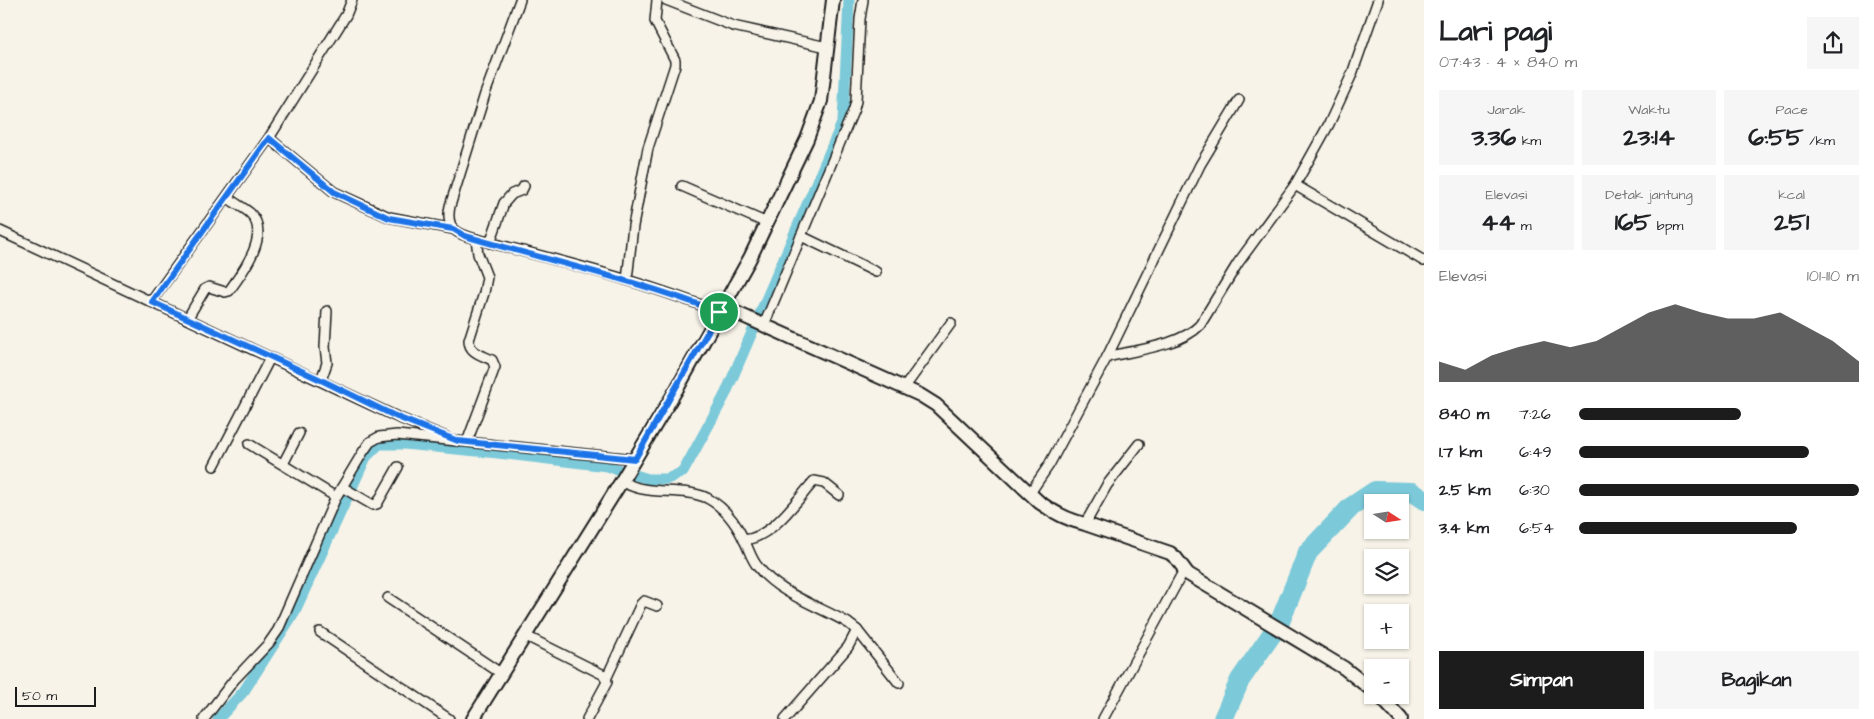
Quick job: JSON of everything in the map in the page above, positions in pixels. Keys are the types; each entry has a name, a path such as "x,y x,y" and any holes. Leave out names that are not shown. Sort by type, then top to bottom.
{"main road":[{"path":"473,719 633,462 721,310 767,223 807,139 821,101 833,0"},
{"path":"721,310 757,322 904,388 936,405 1030,493 1053,512 1170,554 1176,558 1184,570 1324,655 1364,684"},
{"path":"1387,704 1401,719"}],"street":[{"path":"152,302 269,138 346,15 352,0"},
{"path":"520,0 485,94 450,206 449,222 453,229 458,234 627,280 721,310"},
{"path":"627,280 634,223 648,148 675,65 675,60 656,21 657,0"},
{"path":"666,0 733,26 828,47"},
{"path":"757,322 801,236 856,101 860,19 863,0"},
{"path":"1107,357 1163,344 1193,332 1200,325 1238,263 1295,184 1329,124 1352,74 1378,0"},
{"path":"1030,493 1049,465 1107,357 1200,165 1239,100"},
{"path":"269,138 334,192 389,218 453,229"},
{"path":"1295,184 1424,261"},
{"path":"490,243 504,203 512,194 522,190 524,186"},
{"path":"682,186 767,223"},
{"path":"187,319 207,288 224,292 229,291 255,248 258,237 256,222 250,213 227,198"},
{"path":"0,230 397,417 463,442"},
{"path":"801,236 876,272"},
{"path":"463,442 495,367 492,360 471,350 469,346 469,340 487,277 478,254 476,239"},
{"path":"321,380 327,363 325,347 327,311"},
{"path":"904,388 951,323"},
{"path":"214,466 270,358"},
{"path":"397,417 397,435"},
{"path":"283,464 299,433"},
{"path":"204,719 234,680 269,643 278,630 336,497 344,488 370,442 379,437 397,435 633,462"},
{"path":"249,444 336,497"},
{"path":"1085,524 1107,485 1140,444"},
{"path":"344,488 370,505 377,504 398,467"},
{"path":"622,479 641,489 694,494 706,498 721,507 731,517 758,567 769,578 786,590 848,623 856,630 899,683"},
{"path":"744,540 753,539 774,525 814,481 824,483 839,495"},
{"path":"1103,719 1184,570"},
{"path":"388,598 502,674"},
{"path":"587,719 604,689 605,677 641,604 644,601 657,606"},
{"path":"785,719 848,647 856,630"},
{"path":"320,632 449,719"},
{"path":"526,636 605,677"}],"waterway":[{"path":"218,719 244,691 294,613 366,457 379,444 404,444 498,453 607,466 648,479 667,479 683,472 725,395 843,121 849,0"},
{"path":"1223,719 1240,680 1279,624 1308,552 1351,507 1375,491 1412,492 1424,500"}],"route":[{"path":"269,138 326,187 389,218 453,229 458,234 627,280 675,295 719,312 678,387 635,459 458,441 397,417 152,302 269,138"}]}
